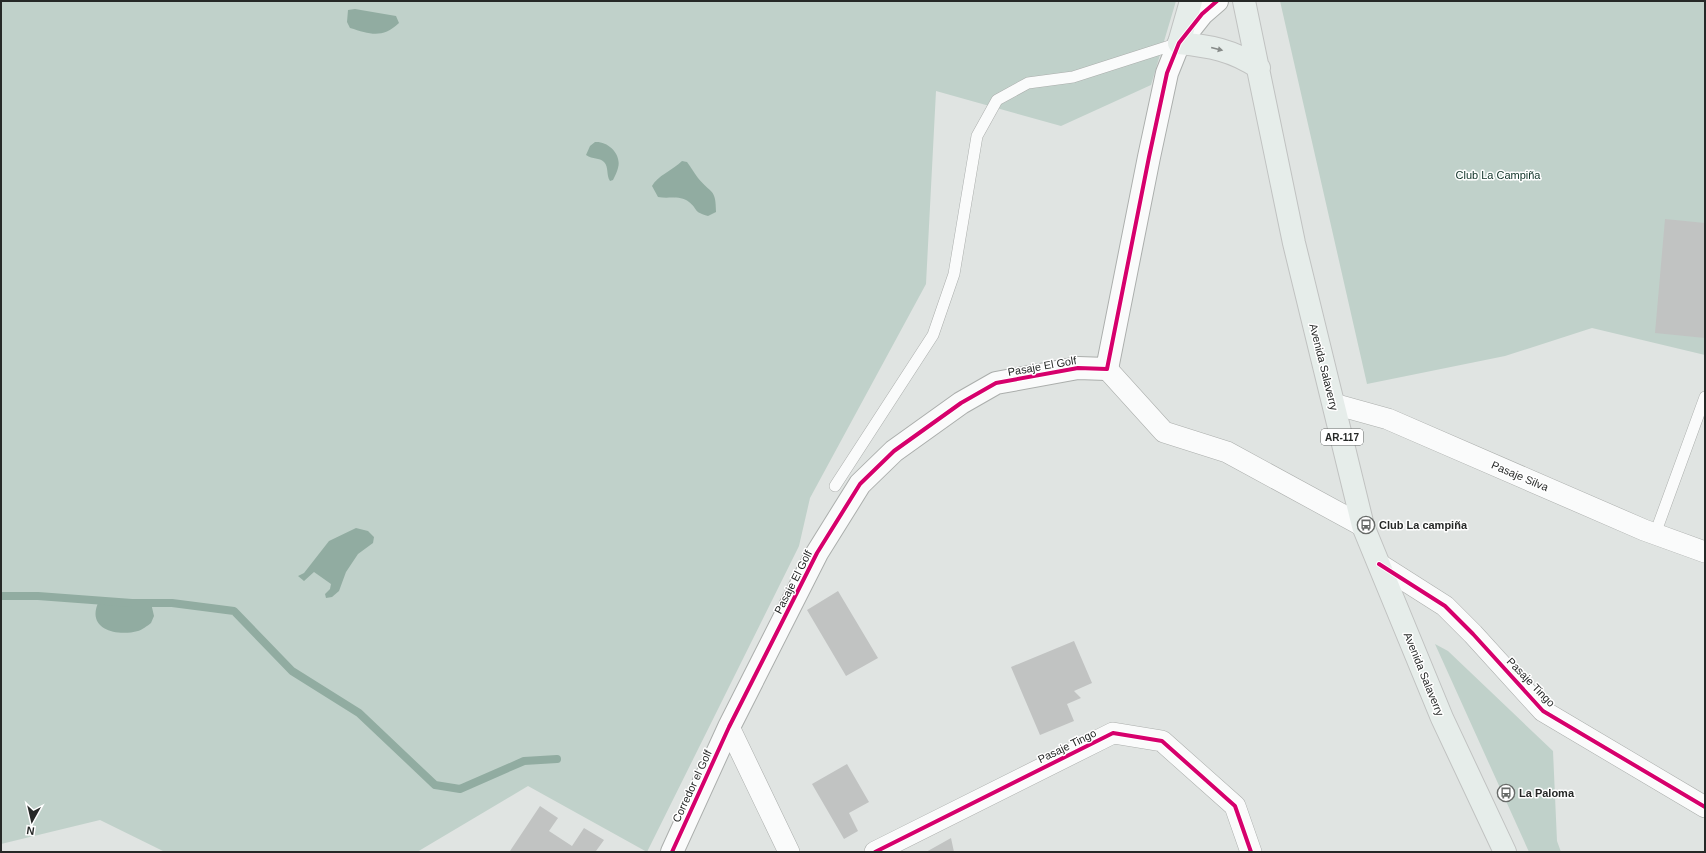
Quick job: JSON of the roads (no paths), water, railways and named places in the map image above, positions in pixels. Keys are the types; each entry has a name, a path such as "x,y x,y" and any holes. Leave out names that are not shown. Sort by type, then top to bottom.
{"main road":[{"path":"1191,1 1179,43 1232,52 1259,68"},
{"name":"Avenida Salaverry","path":"1244,1 1294,243 1363,526 1442,718 1505,852"}],"street":[{"path":"1217,1 1202,14 1179,43 1167,73 1155,126 1107,369 1164,432 1227,452 1363,526"},
{"name":"Pasaje El Golf","path":"729,728 817,553 860,484 894,451 961,402 996,383 1078,368 1107,369"},
{"name":"Pasaje Silva","path":"1334,404 1388,419 1655,534 1705,552"},
{"name":"Pasaje Tingo","path":"1379,564 1445,606 1473,634 1543,711 1705,807"},
{"path":"729,728 789,852"},
{"name":"Corredor el Golf","path":"672,852 729,728"},
{"name":"Pasaje Tingo","path":"875,852 1114,733 1162,741 1235,806 1251,852"}],"lane":[{"path":"835,486 933,335 954,274 977,136 997,100 1028,83 1073,77 1179,43"},
{"path":"1655,534 1705,397"}],"waterway":[{"path":"1,596 38,596 132,603 172,603 234,611 292,671 359,713 435,785 460,789 524,761 557,759"}],"place":[{"name":"Club La campiña","path":"1366,525"},
{"name":"La Paloma","path":"1506,793"}],"park label":[{"name":"Club La Campiña","path":"1498,175"}]}
